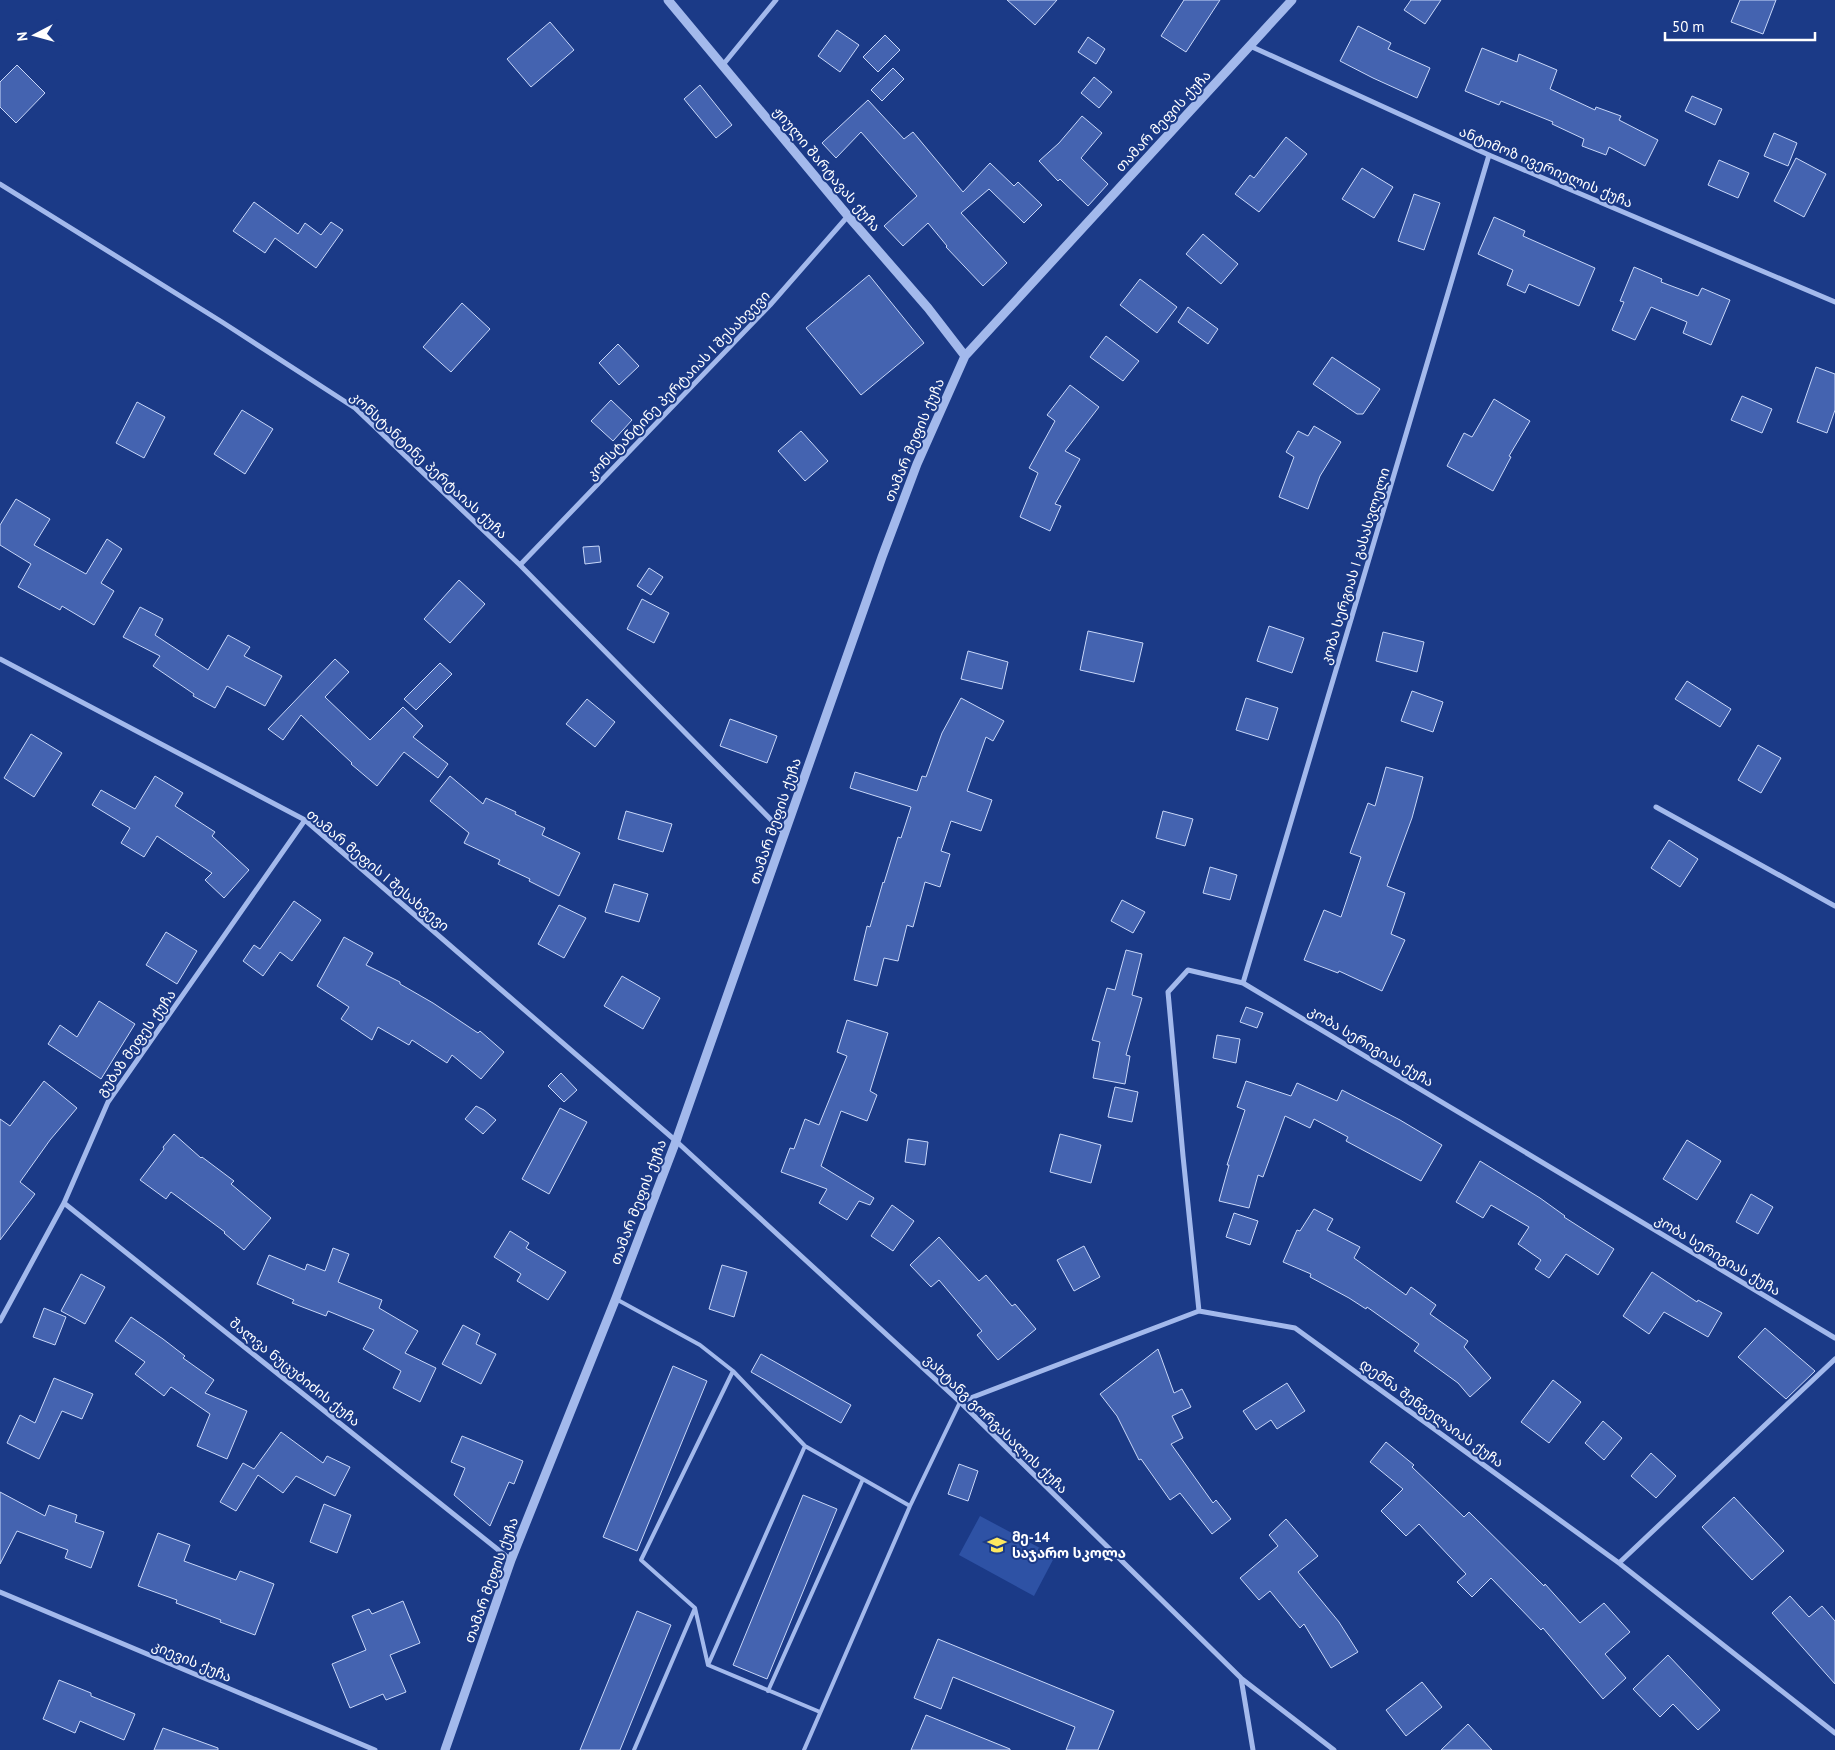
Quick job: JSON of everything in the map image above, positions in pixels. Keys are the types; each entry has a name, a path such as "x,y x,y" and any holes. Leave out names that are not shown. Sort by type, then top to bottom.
{"street":[{"name":"ჟიული შარტავას ქუჩა","path":"668,0 848,216 928,308 965,356"},
{"path":"722,66 776,0"},
{"name":"თამარ მეფის ქუჩა","path":"444,1750 511,1560 616,1298 676,1141 882,556 910,482 965,356 1292,0"},
{"name":"ანტიმოზ ივერიელის ქუჩა","path":"1250,46 1489,155 1835,302"},
{"name":"კობა სერგიას I გასასვლელი","path":"1243,983 1489,155"},
{"name":"კონსტანტინე პერტაიას ქუჩა","path":"0,184 222,322 355,408 520,565 785,834"},
{"name":"კონსტანტინე პერტაიას I შესახვევი","path":"520,565 772,303 848,216"},
{"name":"თამარ მეფის I შესახვევი","path":"0,659 305,820 676,1141"},
{"path":"1656,807 1835,906"},
{"name":"გუბაზ მეფეს ქუჩა","path":"0,1321 64,1203 108,1102 305,820"},
{"name":"კობა სერიგიას ქუჩა","path":"1199,1310 1168,992 1188,970 1243,983 1835,1338"},
{"name":"ვახტანგ გორგასალის ქუჩა","path":"676,1141 960,1402 1241,1678 1334,1750"},
{"name":"შალვა ნუცუბიძის ქუჩა","path":"64,1203 511,1560"},
{"path":"960,1402 1199,1310"},
{"name":"დემნა შენგელაიას ქუჩა","path":"1199,1310 1295,1328 1619,1563 1835,1733"},
{"path":"1619,1563 1835,1359"},
{"name":"კიევის ქუჩა","path":"0,1592 375,1750"},
{"path":"1241,1678 1252,1750"}],"lane":[{"path":"616,1298 700,1345 733,1371 805,1446 910,1506"},
{"path":"708,1665 695,1608 641,1560 733,1371"},
{"path":"804,1750 910,1506 960,1402"},
{"path":"708,1665 805,1446"},
{"path":"768,1691 863,1479"},
{"path":"634,1750 695,1608"},
{"path":"708,1665 820,1712"}],"shaded area":[{"path":"980,1516 1055,1556 1034,1596 959,1555"}],"building":[{"path":"1007,0 1057,0 1035,25"},
{"path":"1184,0 1220,0 1186,52 1161,36"},
{"path":"1411,0 1441,0 1425,24 1404,10"},
{"path":"1740,0 1776,0 1763,34 1731,22"},
{"path":"550,22 574,50 531,87 507,59"},
{"path":"1358,26 1391,43 1388,49 1430,68 1417,98 1340,61"},
{"path":"837,30 859,45 840,72 818,56"},
{"path":"885,35 900,50 878,72 863,57"},
{"path":"1088,37 1105,49 1096,64 1078,52"},
{"path":"1482,48 1517,62 1519,54 1557,70 1550,89 1595,110 1596,107 1621,116 1619,120 1658,140 1645,166 1609,147 1606,155 1582,146 1584,139 1552,124 1553,122 1501,101 1499,105 1465,91"},
{"path":"17,65 45,93 16,123 0,107 0,82"},
{"path":"893,68 904,79 882,101 871,90"},
{"path":"1094,77 1112,92 1099,108 1081,93"},
{"path":"700,85 732,125 716,138 684,99"},
{"path":"1692,96 1722,109 1715,125 1685,111"},
{"path":"868,100 904,139 913,132 963,192 990,163 1014,186 1018,182 1042,205 1024,223 989,189 961,213 1007,263 983,286 946,247 928,223 903,246 884,226 917,196 861,132 836,158 822,143"},
{"path":"1082,116 1102,133 1081,158 1108,184 1088,206 1060,179 1058,181 1039,161 1059,143"},
{"path":"1774,133 1797,143 1788,166 1764,156"},
{"path":"1286,137 1307,154 1259,212 1235,194 1250,175 1254,178"},
{"path":"1796,158 1826,174 1804,217 1774,201"},
{"path":"1719,160 1749,173 1738,198 1708,185"},
{"path":"1362,168 1393,187 1374,218 1342,199"},
{"path":"1414,194 1440,203 1424,250 1398,241"},
{"path":"254,202 298,234 305,223 321,235 331,222 343,230 316,268 275,238 265,253 233,231"},
{"path":"1494,217 1525,231 1523,236 1595,268 1579,306 1529,284 1525,293 1507,285 1513,270 1478,254"},
{"path":"1203,234 1238,264 1221,284 1186,254"},
{"path":"1634,267 1662,279 1661,282 1698,296 1702,288 1730,300 1711,345 1683,333 1687,322 1651,307 1635,340 1612,330 1624,302 1620,301"},
{"path":"869,275 924,343 861,395 806,328"},
{"path":"1140,279 1177,307 1157,333 1120,305"},
{"path":"462,303 490,329 451,372 423,347"},
{"path":"1188,307 1218,329 1208,344 1178,322"},
{"path":"1106,336 1139,361 1123,381 1090,357"},
{"path":"618,344 639,366 619,385 599,363"},
{"path":"1332,357 1380,389 1363,414 1357,414 1313,384"},
{"path":"1816,367 1835,374 1835,410 1827,433 1797,422"},
{"path":"1070,385 1099,407 1065,451 1080,459 1055,504 1061,506 1050,531 1020,517 1038,473 1029,468 1055,421 1047,415"},
{"path":"1742,396 1772,409 1762,433 1731,420"},
{"path":"1494,399 1530,421 1509,456 1511,457 1493,491 1447,466 1464,433 1472,437"},
{"path":"611,400 632,420 613,441 591,421"},
{"path":"137,402 165,417 144,458 116,443"},
{"path":"242,410 273,429 245,474 214,454"},
{"path":"1314,426 1341,442 1320,476 1308,509 1279,497 1294,457 1286,452 1298,431 1308,436"},
{"path":"801,431 828,461 805,481 778,451"},
{"path":"16,499 50,519 34,545 86,574 107,539 122,549 101,583 114,591 94,625 62,606 60,610 18,587 31,564 0,545 0,525"},
{"path":"599,546 601,562 585,564 583,547"},
{"path":"649,568 663,577 651,595 637,586"},
{"path":"459,580 485,604 450,643 424,619"},
{"path":"642,599 669,613 654,643 627,629"},
{"path":"140,607 163,619 155,635 208,670 228,635 250,647 244,656 282,676 265,706 227,686 215,708 193,696 194,694 153,666 160,656 123,637"},
{"path":"1269,626 1304,638 1292,673 1257,661"},
{"path":"1088,631 1143,643 1134,682 1080,670"},
{"path":"1383,632 1424,642 1417,672 1376,661"},
{"path":"968,651 1008,662 1002,689 961,679"},
{"path":"335,659 349,672 325,697 370,740 403,707 423,726 413,737 448,764 438,778 404,752 377,786 351,764 301,715 283,740 268,729"},
{"path":"440,663 452,674 416,710 404,699"},
{"path":"1687,681 1731,709 1720,727 1675,699"},
{"path":"1412,691 1443,702 1433,732 1401,721"},
{"path":"961,698 1004,721 993,741 986,737 967,791 992,800 981,831 951,821 941,851 950,854 940,887 925,882 913,927 907,925 898,961 884,958 877,986 854,980 867,926 870,927 898,837 901,838 911,807 850,788 855,772 917,791 922,776 926,777 942,733"},
{"path":"1246,698 1278,708 1268,740 1236,730"},
{"path":"587,699 615,722 595,747 566,724"},
{"path":"730,719 777,736 767,763 720,746"},
{"path":"31,734 62,753 34,797 4,778"},
{"path":"1758,745 1781,758 1761,793 1738,780"},
{"path":"1386,767 1423,777 1412,818 1387,886 1405,893 1391,934 1405,940 1382,991 1339,971 1338,973 1304,960 1324,910 1341,917 1361,857 1350,853 1368,803 1375,806"},
{"path":"155,776 183,793 175,806 215,832 212,836 249,870 224,898 205,880 212,873 157,836 144,857 121,843 130,828 92,805 101,790 135,809"},
{"path":"450,776 483,804 486,798 516,812 515,814 545,828 542,835 580,853 559,896 529,881 530,879 498,864 500,860 464,843 469,833 430,801"},
{"path":"626,811 672,824 663,852 618,839"},
{"path":"1163,811 1193,819 1185,846 1156,838"},
{"path":"1669,840 1698,859 1680,887 1651,868"},
{"path":"1210,867 1237,875 1230,900 1203,893"},
{"path":"614,884 648,894 639,922 605,912"},
{"path":"1122,900 1145,912 1133,933 1111,921"},
{"path":"294,901 321,920 292,961 280,952 263,976 243,961 254,945 260,949"},
{"path":"559,905 586,918 564,958 538,944"},
{"path":"166,932 197,951 177,984 146,965"},
{"path":"344,937 373,953 366,965 400,982 400,984 478,1033 480,1031 504,1052 481,1079 452,1055 447,1063 412,1040 409,1045 378,1027 372,1040 341,1019 349,1007 317,986"},
{"path":"1126,950 1142,954 1132,995 1142,998 1126,1055 1130,1056 1125,1084 1093,1078 1100,1042 1092,1040 1107,988 1115,990"},
{"path":"622,976 660,998 643,1029 604,1006"},
{"path":"99,1001 135,1024 101,1079 48,1044 60,1025 77,1037"},
{"path":"1246,1007 1263,1013 1257,1028 1240,1022"},
{"path":"847,1020 888,1033 870,1091 877,1095 867,1121 841,1111 821,1166 874,1198 870,1205 859,1201 847,1220 819,1203 827,1189 781,1172 790,1148 794,1149 805,1119 819,1125 847,1056 837,1052"},
{"path":"1217,1035 1240,1039 1236,1063 1213,1058"},
{"path":"561,1073 577,1090 564,1102 548,1086"},
{"path":"44,1081 77,1108 50,1140 20,1182 35,1194 0,1240 0,1119 10,1126"},
{"path":"1246,1081 1291,1096 1297,1083 1337,1101 1342,1090 1400,1120 1442,1145 1421,1181 1346,1141 1348,1137 1314,1119 1310,1128 1285,1116 1263,1177 1258,1175 1249,1208 1219,1201 1229,1165 1227,1165 1245,1110 1237,1107"},
{"path":"1115,1087 1138,1092 1132,1122 1108,1117"},
{"path":"476,1106 496,1120 483,1134 465,1119"},
{"path":"560,1108 587,1122 549,1194 522,1179"},
{"path":"174,1134 201,1158 234,1181 231,1184 271,1218 244,1250 225,1232 171,1192 166,1199 140,1180"},
{"path":"1060,1134 1101,1145 1091,1183 1050,1172"},
{"path":"908,1139 928,1142 925,1165 905,1162"},
{"path":"1687,1140 1721,1161 1697,1200 1663,1179"},
{"path":"1480,1161 1540,1198 1564,1217 1614,1249 1598,1275 1566,1254 1549,1278 1535,1269 1541,1260 1518,1244 1529,1227 1491,1205 1483,1218 1456,1202"},
{"path":"1751,1194 1773,1207 1758,1234 1736,1222"},
{"path":"892,1205 914,1221 893,1251 871,1236"},
{"path":"1314,1209 1333,1219 1327,1230 1360,1247 1354,1258 1406,1295 1411,1287 1436,1305 1430,1314 1468,1341 1464,1347 1491,1378 1470,1397 1458,1383 1414,1351 1419,1344 1367,1307 1366,1309 1310,1277 1311,1274 1283,1262 1297,1230 1300,1231"},
{"path":"1234,1213 1258,1221 1250,1245 1226,1237"},
{"path":"510,1231 529,1243 526,1248 566,1272 548,1300 517,1281 521,1274 494,1257"},
{"path":"939,1237 979,1281 986,1275 1012,1306 1015,1304 1036,1329 998,1360 977,1335 982,1331 939,1280 931,1287 910,1265"},
{"path":"1084,1246 1100,1277 1074,1291 1057,1260"},
{"path":"333,1248 349,1254 338,1282 382,1300 379,1308 418,1331 405,1353 436,1368 420,1402 393,1388 401,1371 363,1349 374,1330 328,1311 326,1316 292,1303 294,1300 257,1284 269,1255 305,1270 307,1264 325,1271"},
{"path":"722,1265 747,1272 734,1317 709,1309"},
{"path":"1652,1272 1697,1302 1698,1300 1722,1313 1708,1337 1664,1312 1649,1334 1623,1316"},
{"path":"81,1274 105,1287 85,1324 61,1311"},
{"path":"44,1308 66,1317 55,1345 33,1337"},
{"path":"131,1317 163,1339 185,1356 183,1358 214,1380 205,1393 247,1411 227,1459 197,1446 210,1414 171,1387 164,1396 135,1374 145,1362 115,1341"},
{"path":"463,1325 480,1334 476,1344 496,1354 481,1384 442,1364"},
{"path":"1765,1328 1815,1371 1786,1399 1738,1357"},
{"path":"1158,1349 1174,1393 1182,1389 1191,1407 1172,1416 1183,1438 1171,1444 1213,1503 1216,1500 1231,1519 1212,1534 1180,1493 1170,1500 1141,1459 1139,1460 1117,1416 1100,1394"},
{"path":"761,1354 851,1405 841,1423 751,1372"},
{"path":"673,1366 707,1381 637,1551 603,1537"},
{"path":"54,1378 93,1394 82,1419 62,1411 39,1459 7,1443 20,1415 35,1423"},
{"path":"1553,1380 1581,1402 1549,1443 1521,1422"},
{"path":"1287,1383 1305,1411 1277,1429 1271,1420 1256,1430 1243,1411"},
{"path":"1603,1421 1622,1438 1604,1460 1585,1443"},
{"path":"281,1432 323,1463 327,1456 350,1467 335,1496 296,1476 283,1493 258,1475 236,1511 220,1502 243,1463 254,1469"},
{"path":"462,1436 523,1461 514,1484 509,1482 490,1526 454,1495 465,1468 451,1462"},
{"path":"1386,1442 1414,1465 1412,1467 1464,1517 1469,1512 1544,1586 1545,1584 1580,1623 1604,1603 1630,1632 1605,1654 1626,1678 1603,1699 1543,1628 1541,1630 1491,1578 1472,1597 1457,1582 1466,1574 1419,1524 1406,1536 1381,1511 1403,1489 1370,1462"},
{"path":"1651,1453 1676,1476 1656,1498 1631,1476"},
{"path":"959,1464 978,1471 968,1501 948,1494"},
{"path":"0,1492 45,1516 49,1505 77,1515 75,1522 104,1532 91,1568 65,1558 68,1550 17,1531 0,1564"},
{"path":"803,1495 837,1509 767,1679 733,1665"},
{"path":"1734,1497 1784,1551 1752,1580 1702,1527"},
{"path":"324,1504 351,1515 337,1553 310,1542"},
{"path":"1286,1519 1318,1556 1298,1572 1339,1622 1358,1652 1331,1668 1304,1624 1300,1628 1270,1591 1259,1600 1240,1578 1278,1546 1269,1535"},
{"path":"158,1533 190,1545 184,1561 236,1580 240,1571 274,1584 255,1635 176,1603 177,1600 138,1586"},
{"path":"1790,1596 1809,1617 1822,1606 1835,1621 1835,1684 1772,1613"},
{"path":"403,1601 420,1643 390,1655 406,1692 386,1700 383,1694 350,1708 332,1664 366,1650 352,1616 369,1609 372,1614"},
{"path":"637,1611 671,1625 620,1750 580,1750"},
{"path":"938,1639 1114,1711 1098,1750 1066,1750 1075,1727 953,1677 941,1709 914,1698"},
{"path":"1668,1655 1720,1710 1698,1730 1673,1704 1660,1717 1633,1689"},
{"path":"59,1680 91,1693 91,1696 135,1714 124,1740 80,1721 75,1733 43,1719"},
{"path":"1422,1682 1442,1707 1406,1736 1386,1710"},
{"path":"926,1715 1010,1749 1010,1750 911,1750"},
{"path":"1468,1724 1492,1750 1441,1750"},
{"path":"163,1728 218,1748 218,1750 154,1750"}],"place":[{"name":"მე-14 საჯარო სკოლა","path":"997,1545"}]}
